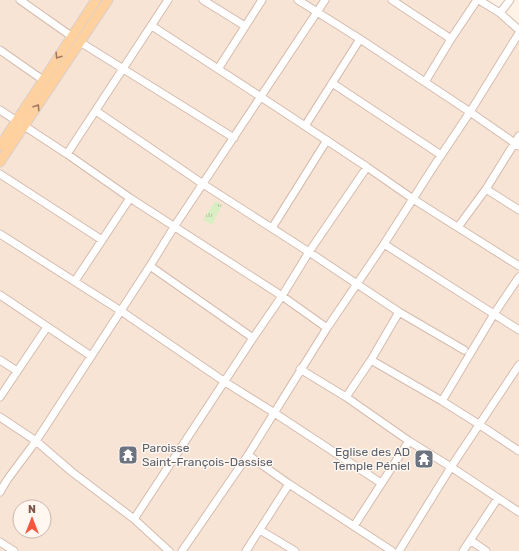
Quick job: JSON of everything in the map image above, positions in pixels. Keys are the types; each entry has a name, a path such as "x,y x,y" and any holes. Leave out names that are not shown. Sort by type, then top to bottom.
{"main road":[{"path":"0,162 43,80 96,0"},
{"path":"0,146 20,124 80,42 108,0"}],"street":[{"path":"20,0 71,36"},
{"path":"67,154 168,0"},
{"path":"203,0 245,26"},
{"path":"218,69 262,0"},
{"path":"298,0 425,82 517,145"},
{"path":"0,492 7,480 36,441 174,227 325,0"},
{"path":"392,0 451,39"},
{"path":"182,551 248,455 300,369 470,112 519,31 500,13 478,0 451,39 425,82"},
{"path":"500,13 510,0"},
{"path":"152,26 327,140 413,199 519,266"},
{"path":"305,126 360,39"},
{"path":"80,42 234,138"},
{"path":"0,50 43,80"},
{"path":"332,83 441,155"},
{"path":"0,110 130,198 282,296 327,328"},
{"path":"96,111 203,184 399,312 464,350"},
{"path":"458,228 517,145 519,136"},
{"path":"272,228 327,140"},
{"path":"134,519 282,296 309,252 367,167"},
{"path":"0,174 102,240"},
{"path":"486,189 519,210"},
{"path":"75,281 130,198"},
{"path":"0,234 121,311 225,382 274,412 381,483"},
{"path":"384,244 519,330"},
{"path":"150,266 253,338"},
{"path":"442,401 494,314 519,277"},
{"path":"0,295 90,356"},
{"path":"346,397 399,312"},
{"path":"0,397 47,327"},
{"path":"0,360 17,372"},
{"path":"370,360 442,401 519,451"},
{"path":"399,551 451,467 519,364"},
{"path":"300,369 346,397 409,441 519,512"},
{"path":"0,417 36,441 72,472 134,519 169,551"},
{"path":"354,526 409,441"},
{"path":"248,455 289,484 392,551"},
{"path":"0,475 7,480"},
{"path":"246,551 289,484"},
{"path":"463,551 498,498"},
{"path":"260,530 295,551"},
{"path":"470,540 486,551"},
{"path":"0,542 14,551"}],"shaded area":[{"path":"0,0 473,0 519,30 519,551 0,551"}],"green space":[{"path":"215,201 222,205 212,225 203,220"}],"place":[{"name":"Paroisse Saint-François-Dassise","path":"128,455"},
{"name":"Eglise des AD Temple Péniel","path":"424,459"}]}
